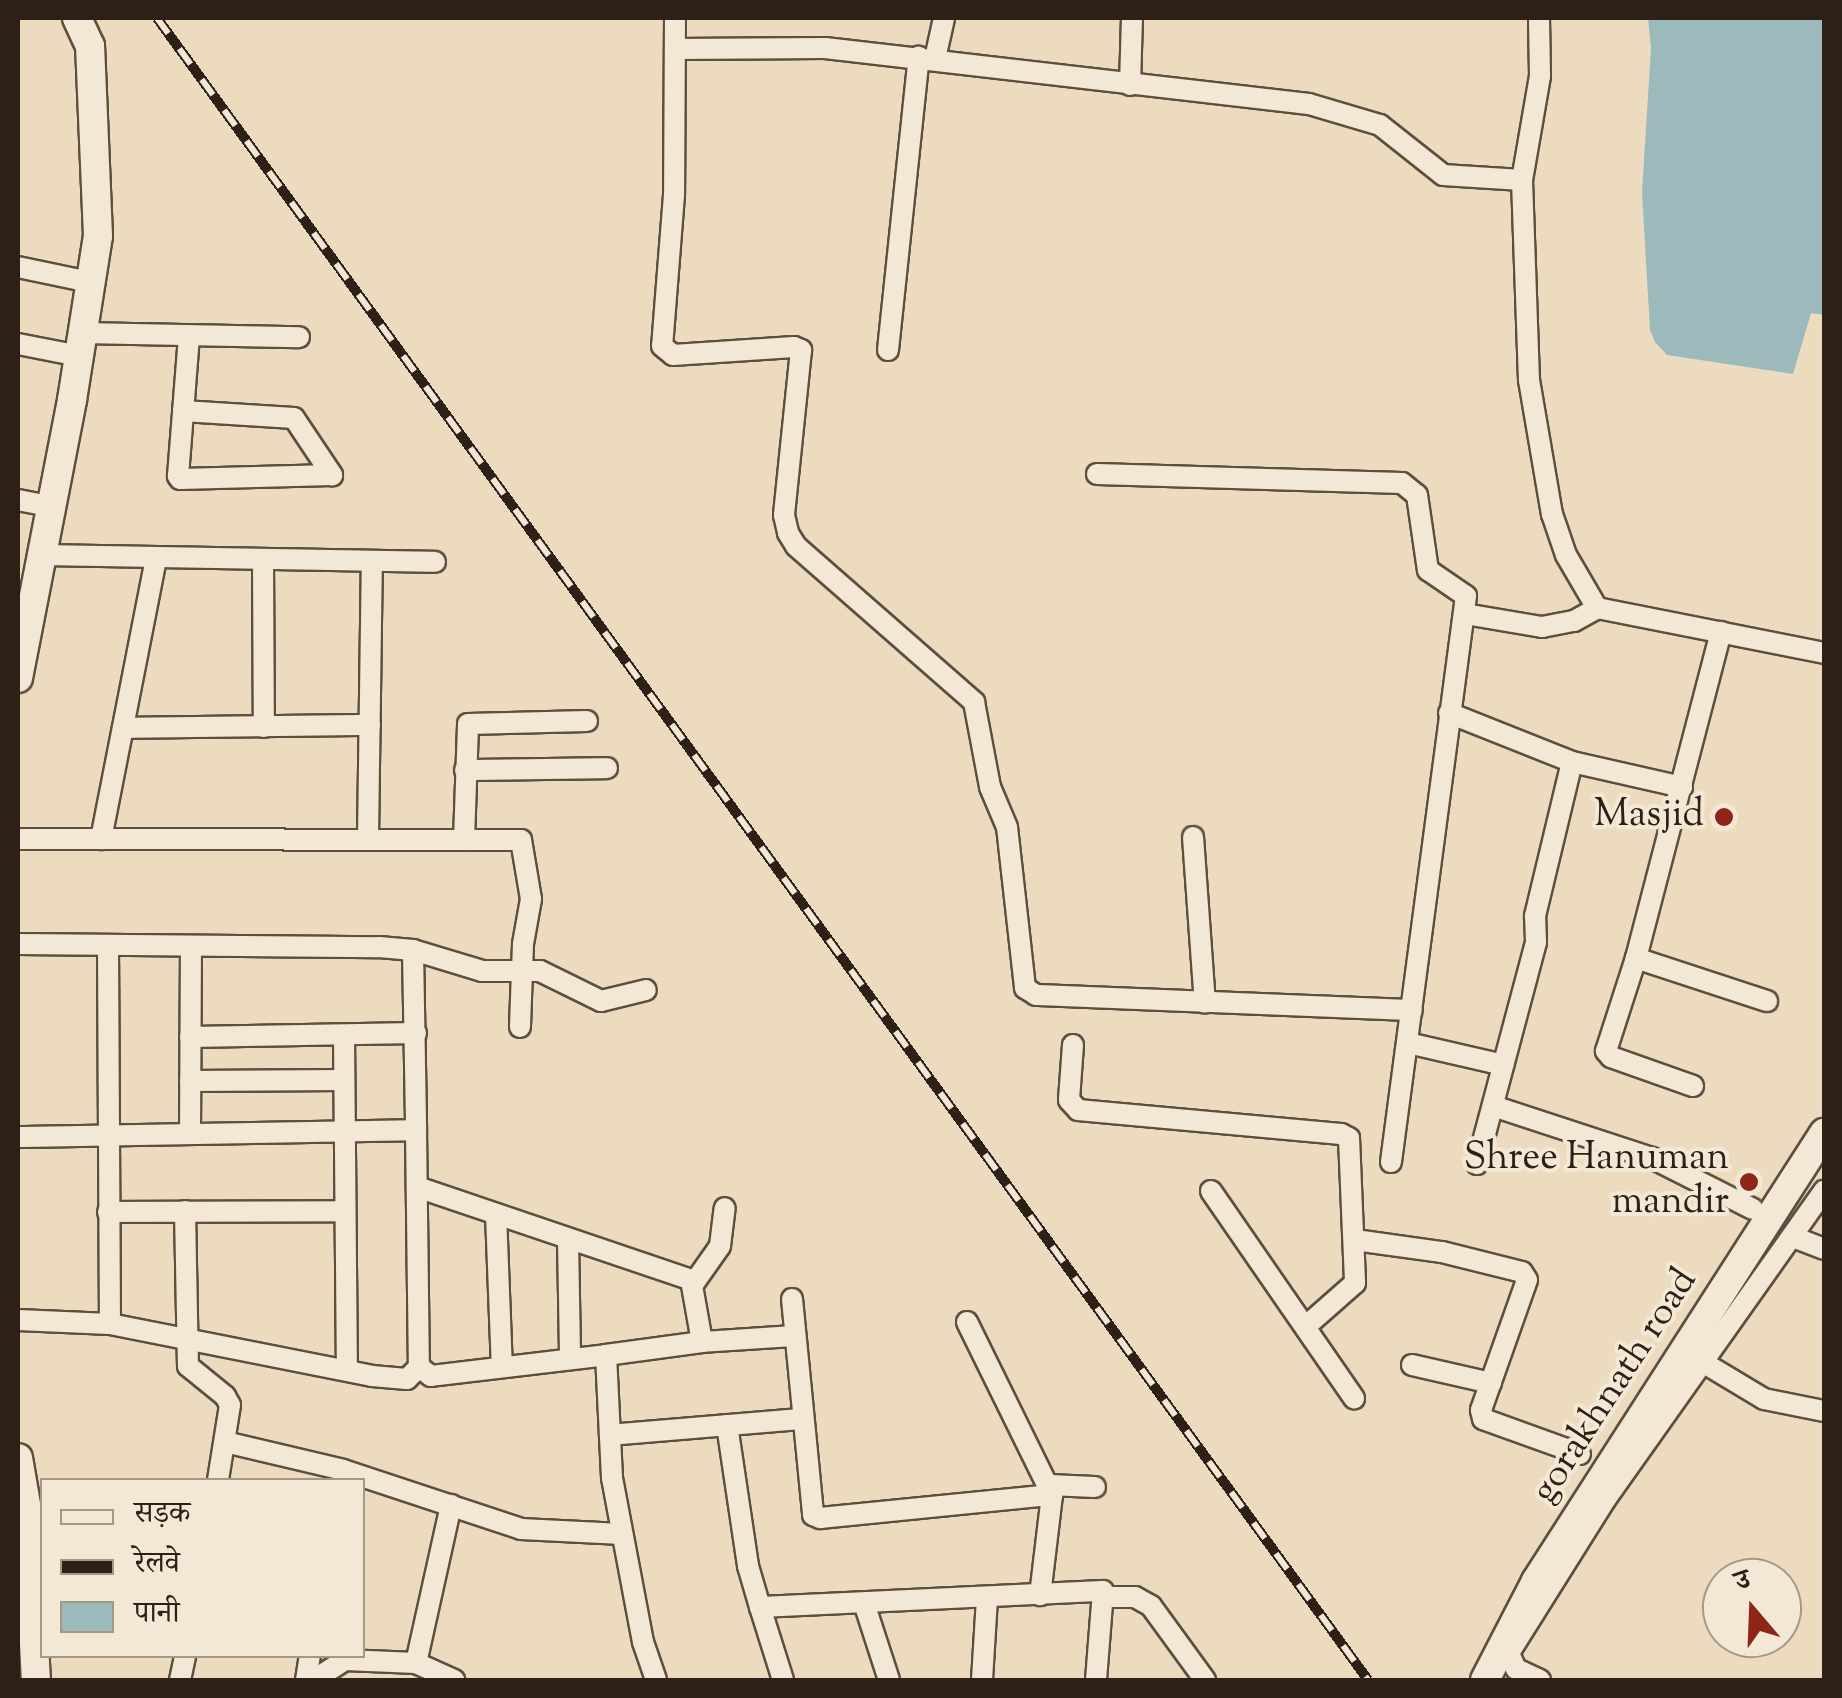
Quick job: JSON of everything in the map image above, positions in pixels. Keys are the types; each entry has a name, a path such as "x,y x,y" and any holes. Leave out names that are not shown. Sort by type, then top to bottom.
{"street":[{"path":"18,678 20,646 81,345 98,236 90,46 78,18"},
{"path":"676,18 674,196 662,346 673,355 794,347 801,350 784,515 788,533 796,546 974,702 990,787 1006,826 1025,988 1036,995 1412,1010"},
{"path":"888,350 927,58 944,18"},
{"path":"1130,85 1132,18"},
{"path":"1540,18 1540,76 1522,180 1533,406 1552,514 1566,556 1597,608"},
{"path":"675,49 825,48 1338,111 1380,125 1443,174 1522,180"},
{"path":"18,267 90,282"},
{"path":"183,411 294,418 332,475 184,481 178,476 183,411 189,335"},
{"path":"18,344 81,345 189,335 299,337"},
{"path":"1097,474 1402,483 1416,495 1428,570 1463,590 1466,614 1449,714 1391,1162"},
{"path":"18,500 49,506"},
{"path":"38,555 435,562"},
{"path":"101,839 156,558"},
{"path":"262,560 264,727"},
{"path":"368,838 372,561"},
{"path":"1466,614 1542,627 1574,621 1597,608 1824,652"},
{"path":"1693,1086 1610,1057 1606,1051 1636,958 1721,632"},
{"path":"1449,714 1572,762 1682,786"},
{"path":"464,840 465,728 472,721 587,721"},
{"path":"123,728 370,726"},
{"path":"1477,1164 1536,942 1536,916 1572,762"},
{"path":"465,770 606,768"},
{"path":"1194,836 1205,1003"},
{"path":"18,840 368,838 522,842 531,900 521,969 520,1027"},
{"path":"18,944 412,950 482,971 521,969 551,975 601,1001 646,990"},
{"path":"108,945 110,1324"},
{"path":"190,1134 191,946"},
{"path":"412,950 420,1367"},
{"path":"1636,958 1767,1001"},
{"path":"344,1034 347,1370"},
{"path":"190,1037 416,1034"},
{"path":"1408,1042 1504,1064"},
{"path":"1074,1045 1069,1100 1078,1110 1342,1134 1348,1138 1355,1283 1306,1326"},
{"path":"190,1081 344,1080"},
{"path":"1493,1106 1652,1158 1753,1209"},
{"path":"18,1137 416,1130"},
{"name":"gorakhnath road","path":"1485,1680 1536,1581 1824,1133"},
{"path":"417,1187 694,1283"},
{"path":"1211,1191 1354,1398"},
{"path":"1540,1680 1516,1669 1509,1654 1604,1500 1824,1191"},
{"path":"702,1342 694,1283 720,1246 725,1208"},
{"path":"108,1212 345,1211"},
{"path":"186,1212 191,1371 225,1396 230,1405 218,1478"},
{"path":"496,1214 502,1367"},
{"path":"1793,1237 1824,1249"},
{"path":"568,1238 570,1359"},
{"path":"1355,1240 1442,1252 1526,1276 1481,1410 1489,1424 1580,1454"},
{"path":"792,1299 810,1510 820,1518 1095,1486"},
{"path":"18,1320 110,1324 406,1379 420,1367"},
{"path":"967,1322 1051,1490 1040,1595"},
{"path":"420,1367 432,1376 702,1342 795,1336"},
{"path":"606,1355 610,1435 622,1534 642,1642 656,1680"},
{"path":"1704,1362 1764,1399 1824,1411"},
{"path":"1412,1365 1491,1384"},
{"path":"610,1435 802,1420"},
{"path":"727,1425 748,1566 784,1680"},
{"path":"225,1442 342,1475"},
{"path":"18,1458 27,1510 36,1680"},
{"path":"365,1481 521,1529 622,1534"},
{"path":"416,1663 450,1505"},
{"path":"760,1607 1103,1592 1096,1680"},
{"path":"1102,1597 1135,1598 1152,1606 1205,1680"},
{"path":"982,1680 988,1598"},
{"path":"864,1603 888,1680"},
{"path":"310,1680 345,1660 416,1663 454,1680"}],"water":[{"path":"1648,18 1824,18 1824,315 1811,313 1793,374 1667,355 1650,330 1642,192 1651,48"}],"railway":[{"path":"157,18 1368,1680"}],"place":[{"name":"Masjid","path":"1724,817"},
{"name":"Shree Hanuman mandir","path":"1749,1182"}]}
